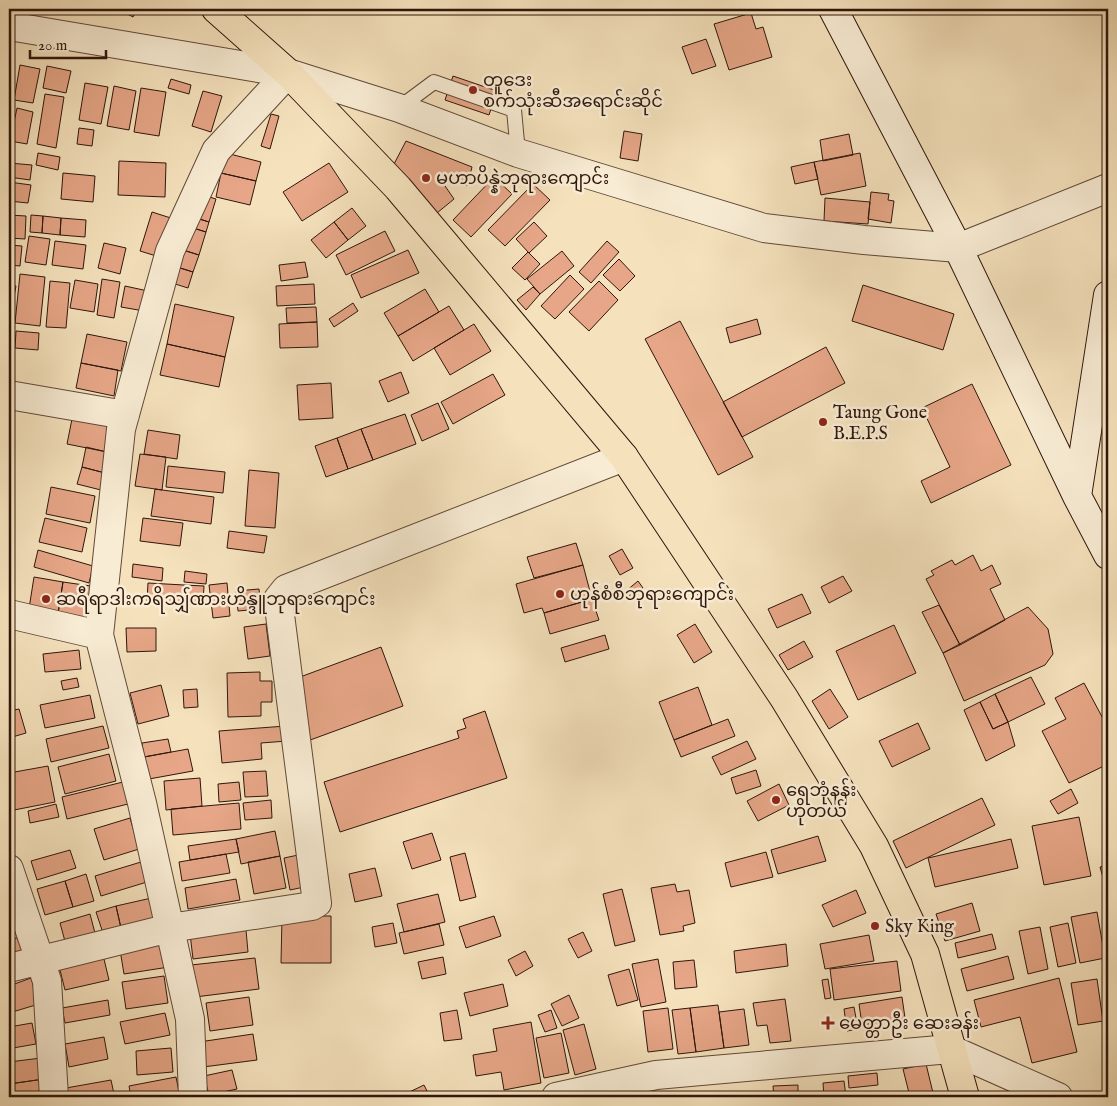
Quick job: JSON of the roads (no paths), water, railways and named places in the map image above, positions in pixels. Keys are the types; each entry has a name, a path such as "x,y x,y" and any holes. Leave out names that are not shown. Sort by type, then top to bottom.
{"main road":[{"path":"216,9 288,72 398,188 624,457 784,698 874,846 925,954 965,1097"}],"street":[{"path":"833,9 958,248 1077,496 1108,555"},
{"path":"10,32 288,72 399,108 518,153 764,228 864,240 958,248 1108,188"},
{"path":"193,1097 190,1019 142,803 98,636 121,429 170,251 216,151 288,72"},
{"path":"1077,496 1098,410 1108,295"},
{"path":"9,395 125,415"},
{"path":"9,968 170,928 312,906 318,901 278,599 286,589 624,457"},
{"path":"9,614 98,636"},
{"path":"9,869 47,980 54,1097"},
{"path":"556,1097 656,1075 950,1048 1058,1097"}],"lane":[{"path":"399,108 434,82 514,110 518,153"}],"place":[{"name":"တူဒေး စက်သုံးဆီအရောင်းဆိုင်","path":"473,90"},
{"name":"မဟာပိန္နဲဘုရားကျောင်း","path":"426,178"},
{"name":"Taung Gone B.E.P.S","path":"823,422"},
{"name":"ဟုန်စံစီဘုရားကျောင်း","path":"560,594"},
{"name":"ဆရီရာဒါးကရိသျှ်ဏားဟိန္ဒူဘုရားကျောင်း","path":"46,599"},
{"name":"ရွှေဘုံနန်း ဟိုတယ်","path":"776,800"},
{"name":"Sky King","path":"875,926"},
{"name":"မေတ္တာဦး ဆေးခန်း","path":"828,1023"}]}
